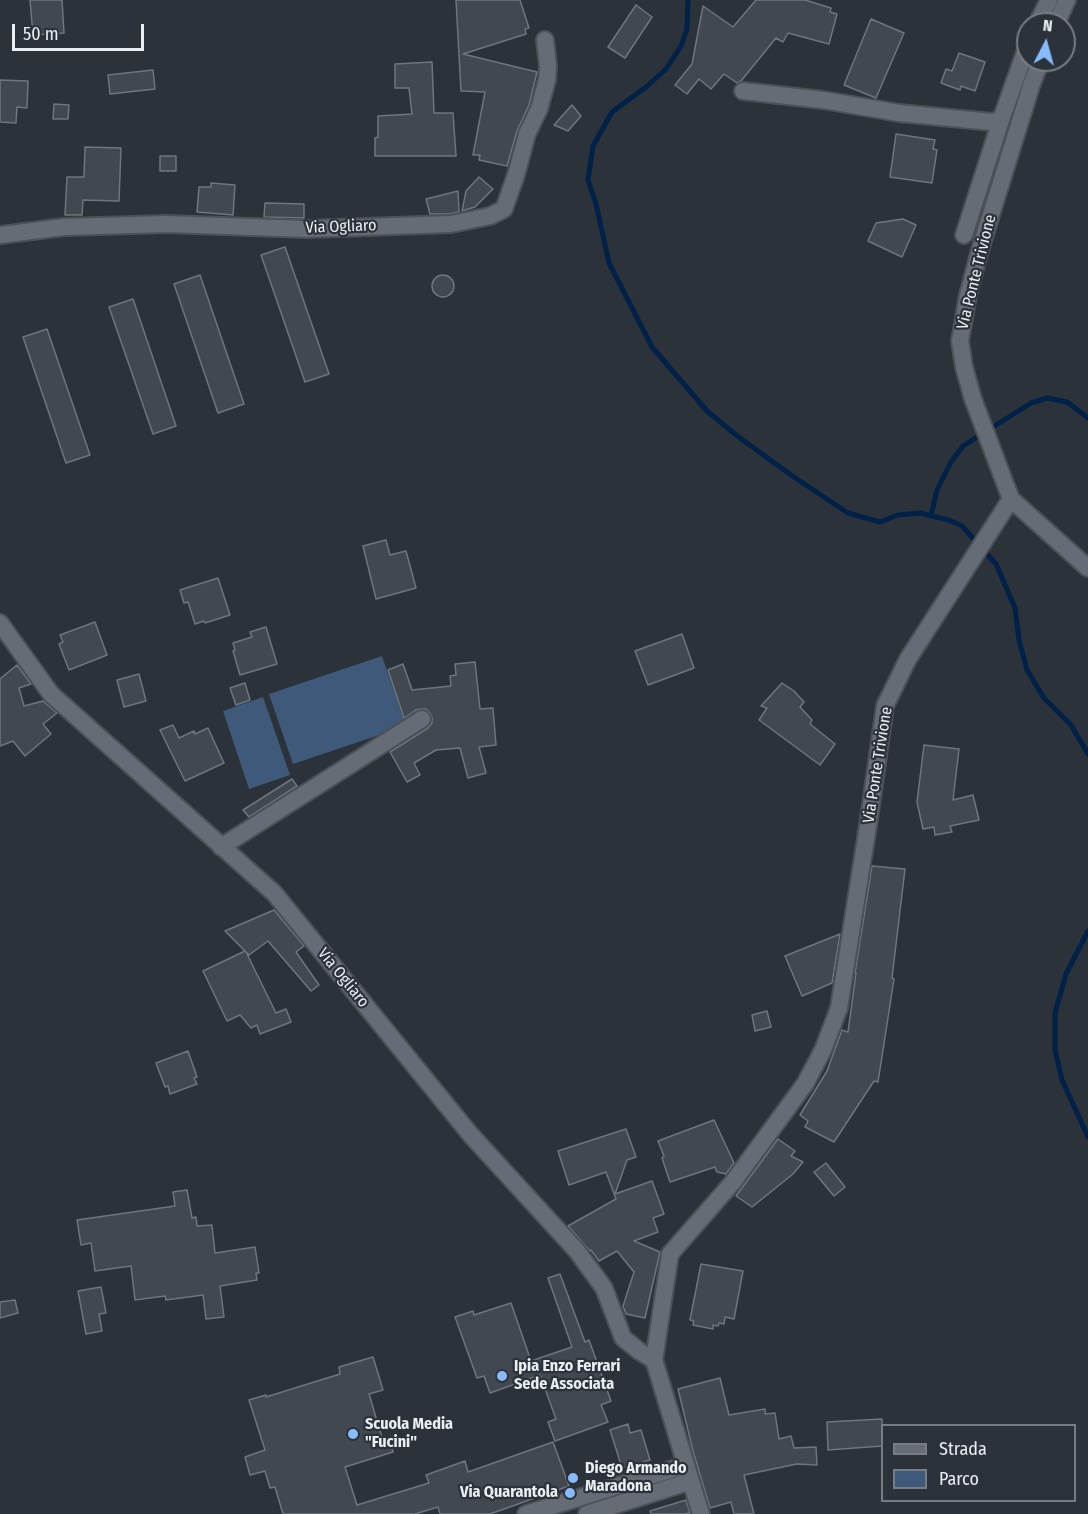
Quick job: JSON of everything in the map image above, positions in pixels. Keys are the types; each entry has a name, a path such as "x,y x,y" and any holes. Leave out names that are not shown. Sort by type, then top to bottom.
{"street":[{"name":"Via Ogliaro","path":"0,235 64,227 167,224 307,229 451,224 490,216 504,209 527,134 539,109 547,80 545,40"},
{"path":"964,235 1018,72"},
{"name":"Via Ponte Trivione","path":"654,1360 670,1254 733,1182 805,1084 823,1050 839,1008 885,706 908,660 1011,499 973,399 960,341 968,295 980,250 1036,72"},
{"path":"743,91 823,100 899,113 992,122 1001,120"},
{"path":"1011,499 1088,568"},
{"name":"Via Ogliaro","path":"0,623 51,694 274,893 470,1134 577,1251 604,1288 623,1338 654,1360"},
{"path":"221,846 422,719"},
{"path":"654,1360 701,1514"},
{"path":"526,1514 688,1473"},
{"path":"587,1514 688,1473"}],"green space":[{"path":"382,656 406,726 293,764 269,694"},
{"path":"263,697 290,775 249,789 223,711"}],"building":[{"path":"30,0 62,0 64,33 33,35"},
{"path":"456,0 520,0 529,28 525,29 526,34 463,54 537,72 529,105 517,131 507,166 479,160 480,155 473,155 485,92 461,91"},
{"path":"756,0 805,0 831,8 830,12 837,14 829,44 788,33 783,42 776,38 737,83 724,74 711,89 699,79 687,94 675,85 692,64 703,6 733,27"},
{"path":"636,5 652,17 625,58 608,47"},
{"path":"871,19 904,33 876,98 844,85"},
{"path":"959,53 985,62 975,91 961,86 960,90 941,83 946,69 952,71"},
{"path":"432,62 434,113 453,113 456,156 375,156 378,116 412,114 409,88 395,88 395,64"},
{"path":"153,70 155,89 110,94 108,75"},
{"path":"0,80 28,81 27,108 17,107 16,123 0,122"},
{"path":"54,104 69,105 68,119 53,119"},
{"path":"572,105 581,116 568,131 554,125"},
{"path":"896,134 935,140 933,149 937,150 932,183 890,177"},
{"path":"85,147 121,148 119,201 83,200 82,215 65,215 67,177 84,177"},
{"path":"160,156 176,156 176,171 160,171"},
{"path":"479,177 493,189 475,207 462,211 466,191"},
{"path":"211,183 235,185 233,215 197,212 199,187 211,187"},
{"path":"458,191 459,212 430,214 426,199"},
{"path":"265,203 304,204 304,218 264,217"},
{"path":"903,219 916,225 902,257 868,241 876,223"},
{"path":"285,247 329,374 305,382 261,255"},
{"path":"200,275 244,404 218,413 174,284"},
{"path":"443,275 451,278 454,286 451,294 443,297 435,294 432,286 435,278"},
{"path":"133,299 176,426 153,434 109,307"},
{"path":"47,329 90,455 66,463 23,337"},
{"path":"386,540 390,555 406,551 416,588 376,599 363,546"},
{"path":"218,578 230,615 195,624 188,602 184,603 180,590"},
{"path":"95,622 107,655 69,670 59,644 63,642 60,635"},
{"path":"266,627 277,664 240,675 233,643 252,637 250,632"},
{"path":"682,634 694,668 648,685 635,651"},
{"path":"475,662 480,709 493,708 496,745 479,747 486,773 468,778 460,748 436,750 414,763 420,775 407,782 390,752 428,728 432,723 432,718 426,709 422,709 404,718 388,670 403,664 412,690 451,686 450,676 456,675 455,664"},
{"path":"17,665 31,684 19,688 24,706 43,701 57,713 43,724 51,734 25,756 13,741 0,746 0,679"},
{"path":"139,674 146,701 124,707 117,680"},
{"path":"245,683 250,700 236,705 230,688"},
{"path":"782,683 804,702 800,707 812,720 810,724 835,744 820,765 759,720 767,708 761,706"},
{"path":"173,725 179,738 208,728 224,763 185,781 160,730"},
{"path":"924,745 959,749 953,800 973,795 979,820 950,826 952,832 935,835 934,827 923,829 917,802"},
{"path":"292,779 297,786 249,817 243,810"},
{"path":"872,866 905,869 892,978 894,979 878,1082 874,1081 834,1142 805,1127 808,1121 800,1115 827,1071 842,1030 848,1032"},
{"path":"274,910 304,946 296,952 319,985 311,991 268,941 249,955 246,952 276,1013 286,1009 291,1022 260,1034 257,1025 251,1028 240,1015 227,1021 203,971 245,951 225,931"},
{"path":"840,934 832,983 802,996 785,956"},
{"path":"767,1011 771,1027 755,1031 752,1015"},
{"path":"188,1051 197,1077 194,1078 197,1084 170,1094 156,1063"},
{"path":"714,1120 734,1163 726,1174 717,1172 715,1167 670,1182 658,1141"},
{"path":"626,1129 636,1157 627,1160 615,1194 652,1181 664,1214 653,1218 658,1232 634,1241 660,1252 645,1318 626,1314 623,1306 634,1272 617,1251 599,1261 568,1226 616,1199 606,1172 569,1185 558,1151"},
{"path":"778,1139 795,1151 791,1156 803,1162 793,1174 752,1207 736,1196"},
{"path":"826,1163 845,1187 834,1196 814,1172"},
{"path":"187,1190 192,1218 196,1217 197,1226 212,1225 215,1253 255,1247 259,1273 256,1273 257,1280 220,1286 224,1317 206,1319 203,1295 166,1300 165,1296 135,1300 131,1266 95,1271 91,1243 81,1245 77,1220 175,1206 173,1192"},
{"path":"701,1264 743,1271 734,1319 725,1317 724,1324 713,1325 713,1329 693,1325 694,1321 690,1320"},
{"path":"560,1274 585,1342 589,1340 611,1401 601,1405 608,1422 555,1441 548,1422 556,1419 540,1375 490,1393 484,1376 477,1378 455,1317 473,1311 474,1315 511,1303 531,1361 572,1347 548,1278"},
{"path":"101,1287 106,1313 99,1314 102,1331 86,1334 78,1291"},
{"path":"15,1300 18,1313 0,1318 0,1302"},
{"path":"373,1357 383,1390 369,1394 383,1441 389,1439 393,1452 345,1467 357,1505 429,1483 426,1475 465,1461 468,1472 553,1442 569,1486 490,1514 440,1514 438,1507 415,1514 283,1514 275,1487 270,1488 265,1471 250,1475 245,1457 265,1450 249,1400 340,1374 339,1367"},
{"path":"720,1378 729,1415 765,1409 765,1414 775,1413 779,1439 791,1436 794,1448 816,1447 817,1465 797,1464 744,1475 754,1514 734,1514 731,1502 710,1508 693,1451 678,1389"},
{"path":"882,1419 881,1446 828,1450 827,1422"},
{"path":"628,1424 630,1433 641,1430 650,1460 622,1468 610,1430"},
{"path":"686,1500 690,1513 651,1514 650,1511"}],"waterway":[{"path":"688,0 687,29 681,46 666,69 612,112 593,146 588,180 596,204 609,263 652,347 707,411 791,475 848,513 880,522 898,515 920,513 949,520 962,526 996,564 1015,608 1019,640 1027,670 1044,698 1071,725 1088,754"},
{"path":"931,516 937,490 951,462 963,446 1031,403 1047,398 1067,402 1088,418"},
{"path":"1088,931 1066,974 1055,1013 1055,1050 1062,1080 1088,1137"}],"place":[{"name":"Ipia Enzo Ferrari Sede Associata","path":"502,1376"},
{"name":"Scuola Media \"Fucini\"","path":"353,1434"},
{"name":"Diego Armando Maradona","path":"573,1478"},
{"name":"Via Quarantola","path":"570,1493"}]}
